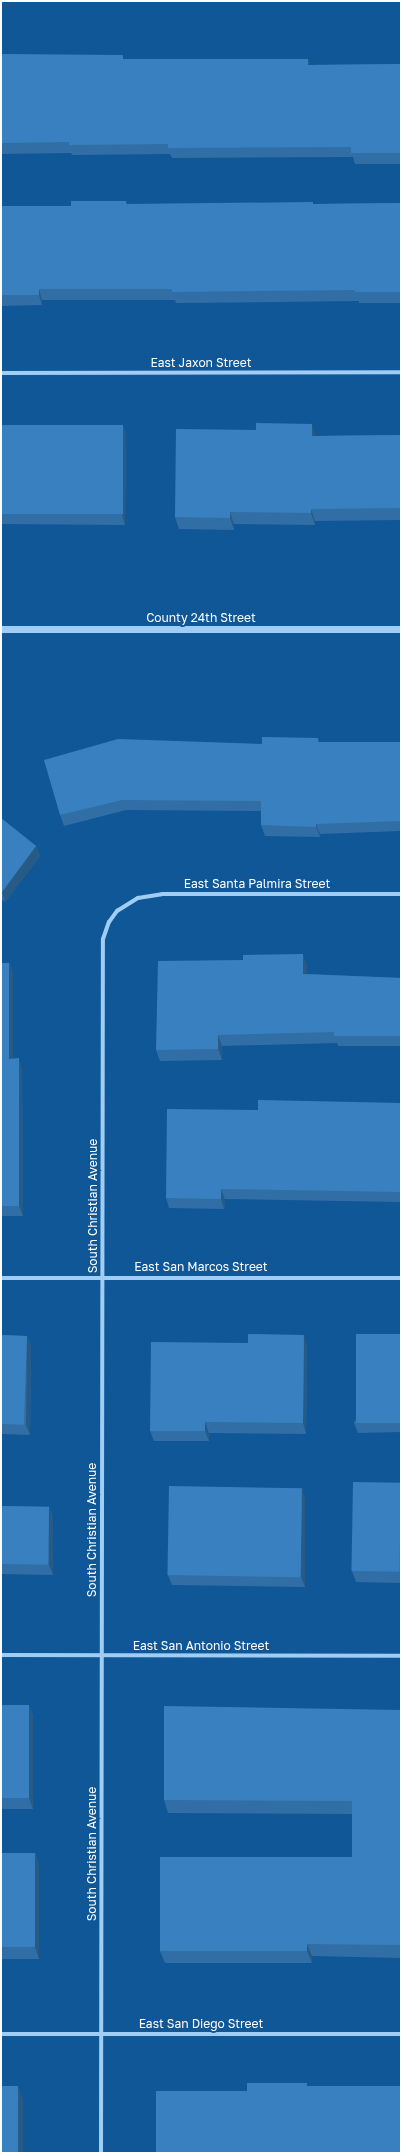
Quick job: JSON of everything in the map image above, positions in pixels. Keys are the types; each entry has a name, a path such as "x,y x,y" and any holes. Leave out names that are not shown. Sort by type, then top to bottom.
{"street":[{"name":"East Jaxon Street","path":"1,373 401,372"},
{"name":"County 24th Street","path":"1,629 401,629"},
{"name":"East Santa Palmira Street","path":"117,911 138,898 162,894 401,894"},
{"name":"South Christian Avenue","path":"101,2153 103,939 109,922 117,911"},
{"name":"East San Marcos Street","path":"1,1278 401,1278"},
{"name":"East San Antonio Street","path":"1,1655 401,1656"},
{"name":"East San Diego Street","path":"1,2034 401,2034"}],"building":[{"path":"1,54 123,55 123,59 308,59 308,65 401,64 401,153 351,153 351,147 168,148 168,144 69,145 69,142 1,143"},
{"path":"71,201 126,201 126,204 313,202 313,204 401,203 401,292 355,292 355,290 172,292 172,289 39,289 39,295 1,295 1,206 71,206"},
{"path":"256,423 312,424 312,436 401,435 401,508 311,509 311,513 230,512 230,518 175,517 176,429 256,430"},
{"path":"1,425 123,425 123,514 1,514"},
{"path":"262,737 318,738 318,742 401,742 401,821 316,824 316,827 261,825 261,801 122,800 60,815 44,760 118,739 262,744"},
{"path":"1,818 36,846 2,892 1,892"},
{"path":"303,954 303,974 401,978 401,1036 334,1036 334,1032 218,1035 218,1049 156,1050 158,961 243,960 243,955"},
{"path":"1,963 9,963 9,1059 19,1058 19,1206 1,1206"},
{"path":"258,1100 401,1103 401,1192 221,1189 221,1199 166,1198 167,1109 258,1110"},
{"path":"248,1334 304,1335 303,1423 205,1422 205,1431 150,1431 151,1342 248,1343"},
{"path":"356,1334 401,1334 401,1423 356,1423"},
{"path":"1,1335 27,1336 24,1425 1,1424"},
{"path":"353,1482 401,1483 399,1572 351,1571"},
{"path":"169,1486 302,1488 300,1577 167,1575"},
{"path":"1,1506 49,1507 48,1565 1,1564"},
{"path":"1,1705 29,1705 29,1798 1,1798"},
{"path":"164,1706 401,1710 401,1945 307,1944 307,1951 160,1951 160,1857 352,1857 352,1801 164,1800"},
{"path":"1,1853 35,1853 35,1947 1,1947"},
{"path":"247,2083 307,2083 307,2086 401,2086 401,2153 156,2153 156,2091 247,2091"},
{"path":"1,2086 18,2086 18,2153 1,2153"}]}
